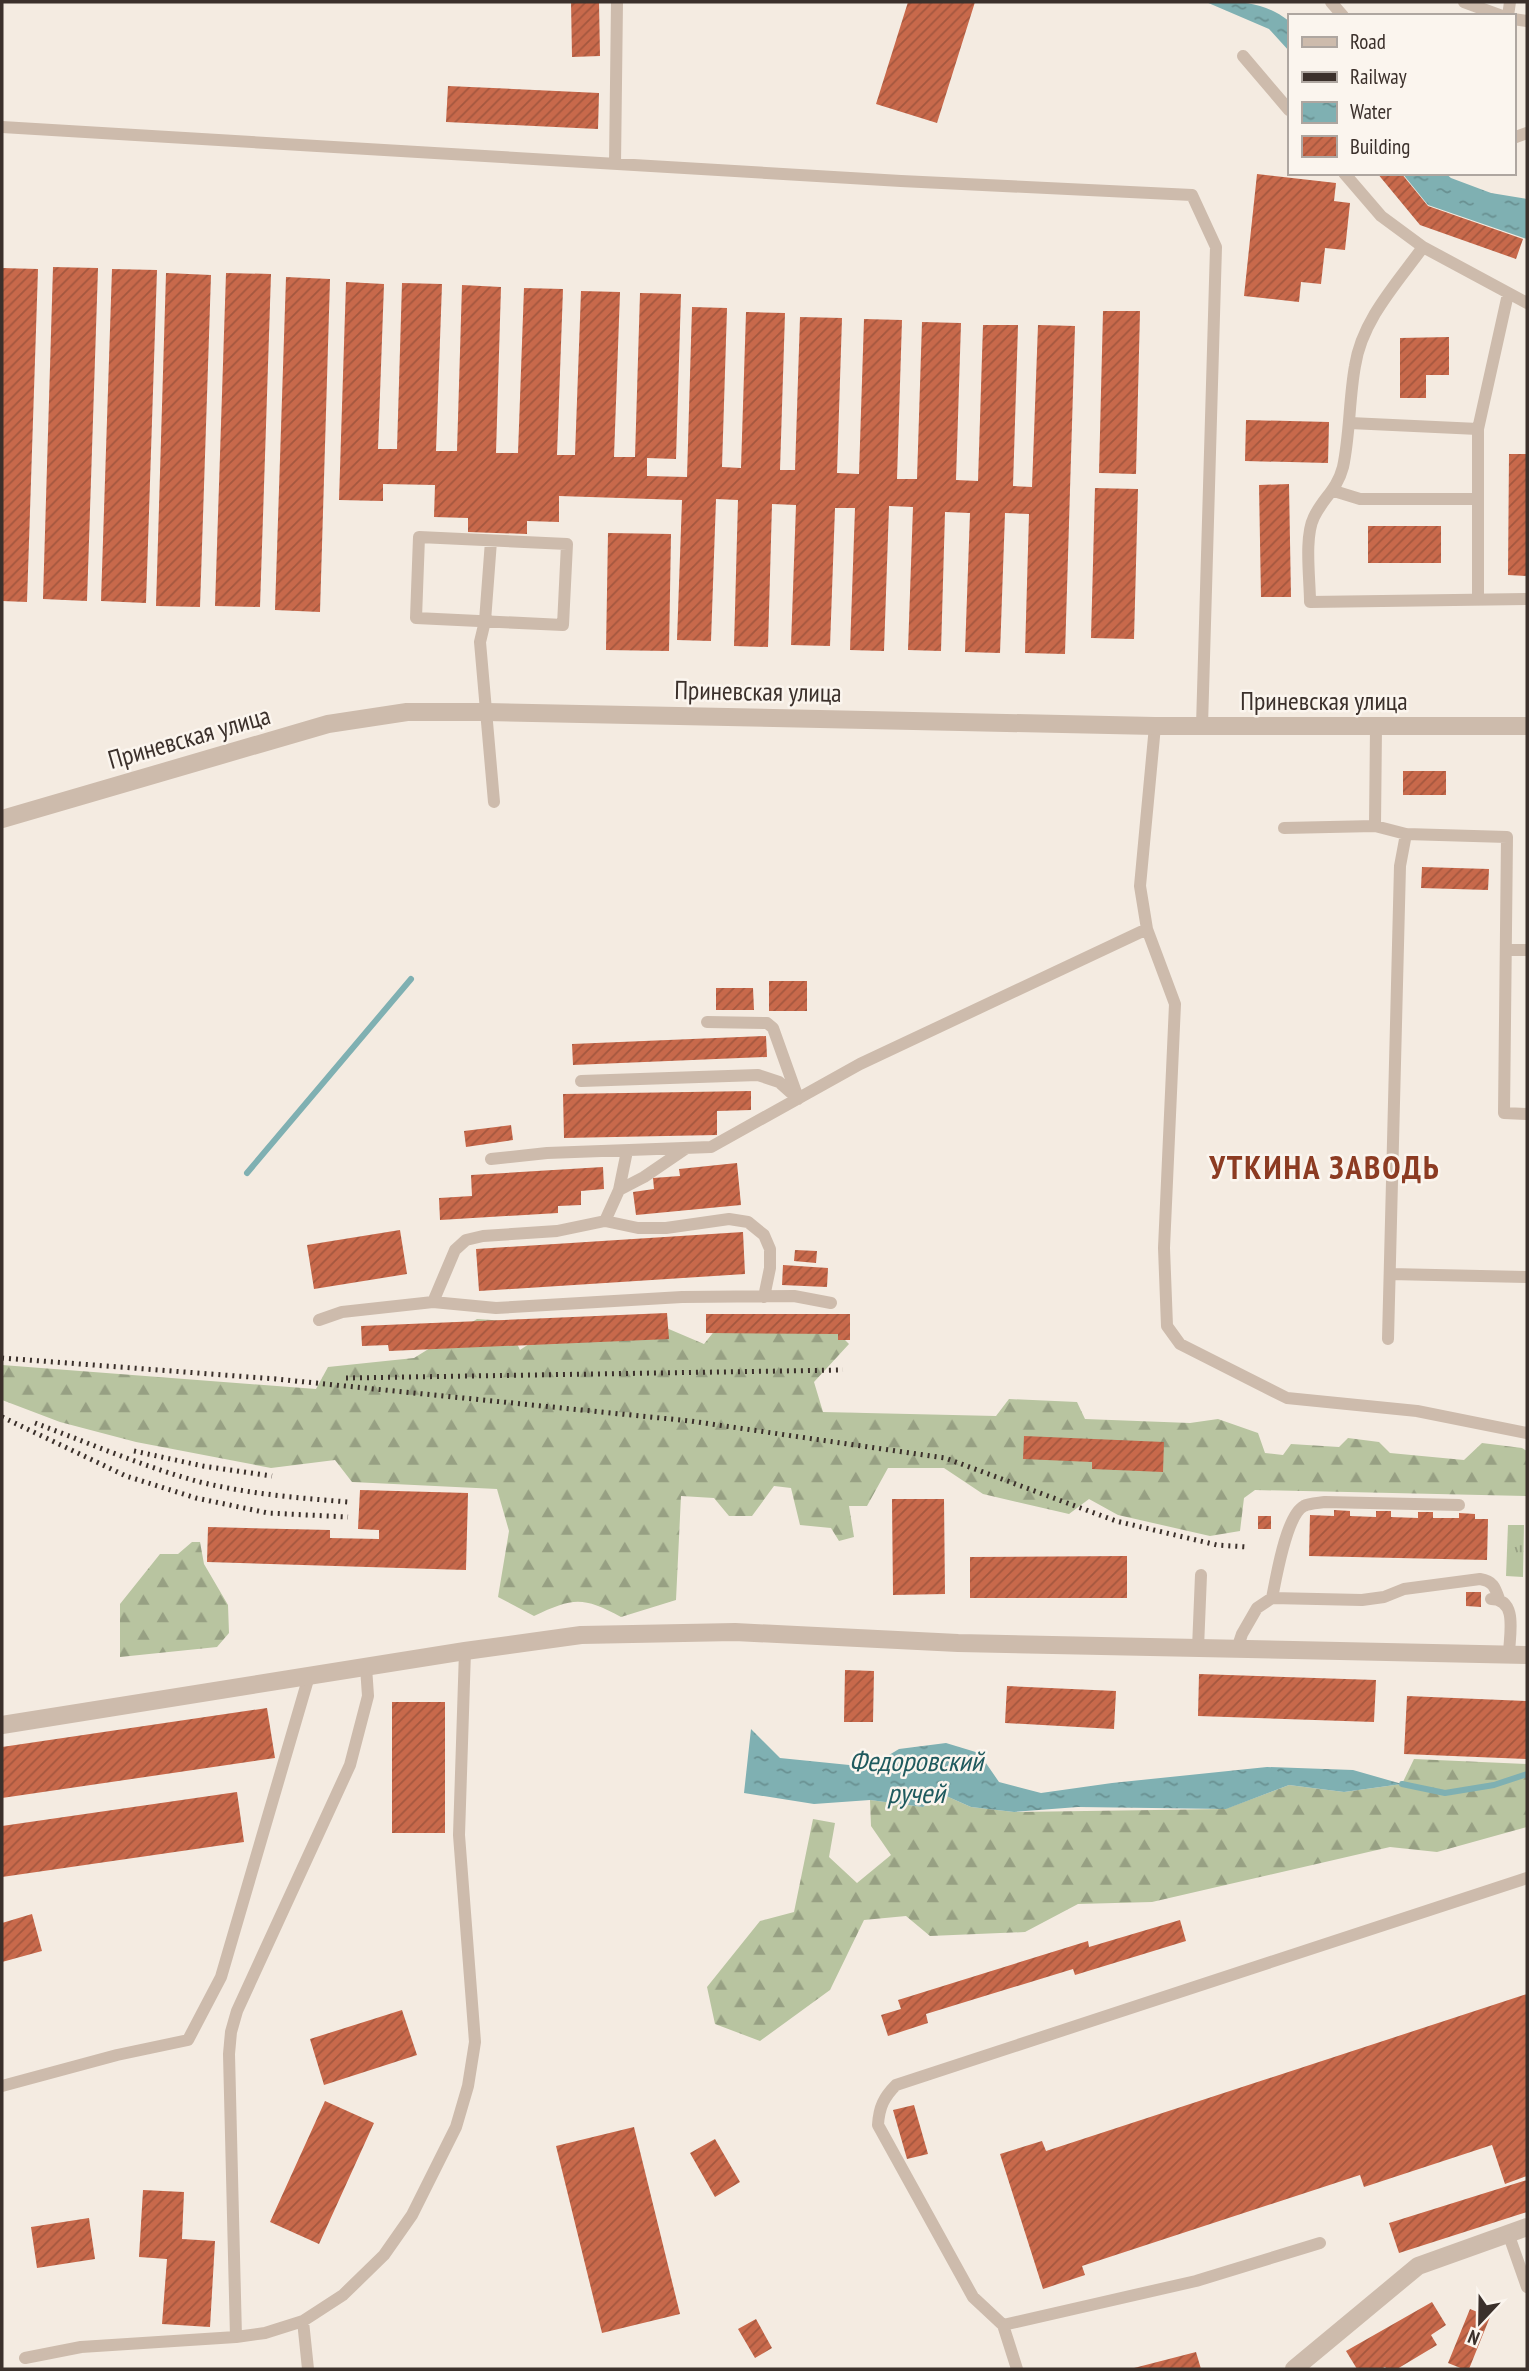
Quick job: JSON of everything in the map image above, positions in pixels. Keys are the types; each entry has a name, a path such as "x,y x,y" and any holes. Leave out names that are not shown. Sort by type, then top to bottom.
{"street":[{"name":"Приневская улица","path":"2,819 328,724 407,712 1155,726 1527,726"},
{"path":"2,1725 464,1651 581,1635 735,1632 958,1643 1518,1655"},
{"path":"1294,2369 1419,2266 1527,2227"}],"lane":[{"path":"615,164 617,2"},
{"path":"1464,2 1497,14"},
{"path":"1243,56 1288,109"},
{"path":"2,127 1192,195 1216,247 1202,726"},
{"path":"1346,175 1381,216 1423,247 1527,303"},
{"path":"1423,247 1364,332 1355,364 1350,423 1342,468 1334,491 1312,519 1310,602 1527,599"},
{"path":"1478,600 1478,429 1507,294"},
{"path":"1350,423 1478,429"},
{"path":"1334,491 1360,499 1478,499"},
{"path":"419,537 491,541 567,544 563,625 416,618 419,537"},
{"path":"491,541 485,621 480,642 494,802"},
{"path":"1155,726 1140,886 1147,929 1175,1004 1164,1248 1167,1326 1180,1344 1287,1398 1417,1411 1527,1433"},
{"path":"1376,727 1376,825"},
{"path":"1284,828 1376,825 1406,834 1507,837 1504,1113 1527,1114"},
{"path":"1388,1339 1399,866 1406,834"},
{"path":"491,1158 547,1153 711,1147 860,1064 1147,929"},
{"path":"1506,950 1527,950"},
{"path":"707,1022 767,1023 773,1028 798,1099"},
{"path":"581,1081 758,1075 779,1083 798,1099"},
{"path":"619,1190 644,1177 685,1149"},
{"path":"605,1221 619,1190 627,1151"},
{"path":"433,1302 455,1250 466,1240 483,1236 557,1231 605,1221 638,1228 666,1228 729,1219 748,1222 764,1235 770,1249 770,1268 764,1297"},
{"path":"1390,1274 1527,1278"},
{"path":"318,1320 342,1312 433,1302 496,1308 682,1297 794,1296 831,1303"},
{"path":"1272,1598 1282,1547 1297,1512 1304,1506 1325,1502 1459,1505"},
{"path":"1198,1648 1201,1575"},
{"path":"1237,1649 1257,1608 1272,1598 1362,1600 1384,1597 1404,1589 1480,1578 1495,1586 1495,1599 1506,1603 1510,1610 1518,1655"},
{"path":"25,2358 82,2347 236,2337 265,2333 303,2321 342,2295 384,2255 412,2215 456,2127 468,2086 475,2042 458,1835 464,1651"},
{"path":"236,2337 229,2054 231,2032 237,2011 350,1765 368,1696 366,1667"},
{"path":"2,2086 117,2055 188,2040 221,1977 309,1676"},
{"path":"1017,2369 1003,2325 973,2297 878,2125 882,2102 896,2085 1527,1878"},
{"path":"1508,2233 1527,2287"},
{"path":"1003,2325 1196,2281 1320,2243"},
{"path":"303,2321 308,2369"}],"green space":[{"path":"820,1315 849,1344 814,1382 823,1412 996,1416 1009,1399 1077,1402 1085,1419 1190,1423 1218,1419 1258,1433 1265,1453 1283,1455 1291,1444 1339,1447 1348,1438 1379,1442 1390,1453 1464,1460 1482,1443 1527,1451 1527,1496 1255,1490 1244,1498 1240,1531 1210,1536 1118,1515 1089,1499 1069,1514 983,1494 944,1468 888,1468 867,1506 849,1506 854,1537 839,1541 831,1528 800,1525 791,1488 774,1486 752,1516 729,1516 714,1498 681,1496 676,1600 621,1617 596,1605 578,1602 534,1616 498,1597 509,1531 497,1489 352,1482 335,1460 271,1468 136,1442 60,1422 2,1400 2,1365 316,1389 328,1367 414,1358 477,1319 506,1321 520,1350 547,1332 657,1324 704,1344 716,1329"},
{"path":"1508,1525 1524,1525 1523,1577 1506,1576"},
{"path":"192,1542 200,1542 204,1564 228,1605 229,1633 217,1647 120,1657 120,1604 160,1554 178,1554"},
{"path":"1414,1759 1527,1764 1527,1827 1437,1852 1390,1847 1152,1902 1078,1904 1025,1932 930,1936 906,1916 864,1920 830,1990 760,2041 715,2024 707,1987 760,1921 794,1912 813,1819 835,1823 829,1857 857,1883 891,1855 871,1826 870,1800 923,1807 944,1795 971,1807 1014,1812 1225,1809 1289,1785 1344,1792 1402,1784"}],"water":[{"path":"1206,2 1250,4 1279,14 1288,20 1288,50 1269,29"},
{"path":"1404,175 1447,175 1491,193 1527,199 1527,239 1428,205"},
{"name":"Федоровский ручей","path":"751,1729 780,1758 869,1767 899,1749 946,1743 979,1753 999,1782 1041,1793 1267,1767 1353,1770 1402,1784 1344,1792 1289,1785 1226,1809 1078,1807 1014,1812 971,1807 944,1795 923,1807 870,1800 814,1804 744,1793"}],"building":[{"path":"571,2 599,2 600,56 572,57"},
{"path":"908,2 975,2 937,123 876,104"},
{"path":"448,86 599,93 598,129 446,122"},
{"path":"1257,174 1336,183 1334,201 1350,203 1345,250 1325,248 1321,284 1301,282 1299,302 1244,296"},
{"path":"1379,175 1403,175 1428,206 1523,239 1516,259 1420,225"},
{"path":"53,267 98,268 87,601 43,599"},
{"path":"2,268 38,269 27,602 2,601"},
{"path":"112,269 157,270 146,603 101,601"},
{"path":"166,273 211,275 200,607 156,606"},
{"path":"226,273 271,274 260,607 215,606"},
{"path":"286,277 330,279 320,612 275,610"},
{"path":"346,282 384,284 378,449 397,449 402,283 442,284 436,451 457,451 462,285 501,287 496,453 518,453 524,288 563,289 557,455 575,455 581,291 620,292 614,457 635,457 640,293 681,294 676,459 647,458 647,476 687,477 692,307 727,308 722,467 741,468 746,312 785,313 780,470 795,470 800,317 842,318 837,473 859,474 864,319 902,320 897,479 917,479 922,322 961,323 956,480 978,481 983,325 1018,325 1013,486 1032,487 1038,325 1075,326 1065,654 1025,653 1029,514 1005,513 1000,653 965,652 970,513 945,512 941,651 908,650 913,507 889,506 884,651 850,650 855,508 835,508 830,646 791,645 796,505 772,504 768,647 734,646 738,500 716,499 711,641 677,640 682,500 559,496 559,522 527,521 527,534 468,532 468,518 434,517 435,485 383,484 383,501 339,500"},
{"path":"1103,311 1140,311 1136,474 1099,473"},
{"path":"1449,337 1449,375 1426,375 1426,398 1400,398 1400,338"},
{"path":"1246,420 1329,422 1328,463 1245,461"},
{"path":"1509,454 1527,454 1527,576 1508,575"},
{"path":"1289,484 1291,597 1261,597 1259,485"},
{"path":"1095,488 1138,489 1134,639 1091,638"},
{"path":"1368,526 1441,526 1441,563 1368,563"},
{"path":"608,533 671,534 669,651 606,650"},
{"path":"1403,771 1446,771 1446,795 1403,795"},
{"path":"1422,867 1489,869 1488,890 1421,888"},
{"path":"769,981 807,981 807,1011 769,1011"},
{"path":"716,988 753,988 754,1010 716,1010"},
{"path":"766,1036 767,1057 573,1065 572,1044"},
{"path":"751,1091 751,1110 717,1111 717,1135 564,1138 563,1094"},
{"path":"511,1125 513,1140 466,1147 464,1131"},
{"path":"737,1163 741,1205 636,1215 633,1192 654,1189 653,1178 680,1176 679,1169"},
{"path":"603,1167 604,1189 581,1191 581,1205 558,1206 558,1213 440,1220 439,1198 472,1196 471,1175"},
{"path":"400,1230 407,1274 314,1289 307,1245"},
{"path":"743,1232 745,1274 479,1291 476,1249"},
{"path":"795,1250 817,1251 816,1263 794,1261"},
{"path":"783,1265 828,1268 827,1287 782,1285"},
{"path":"667,1313 669,1339 389,1351 388,1345 362,1346 361,1326"},
{"path":"706,1314 850,1314 850,1340 838,1340 838,1334 706,1333"},
{"path":"1024,1436 1164,1442 1163,1472 1092,1469 1092,1462 1023,1459"},
{"path":"360,1490 468,1493 466,1570 207,1562 208,1527 330,1530 330,1538 379,1539 379,1530 358,1529"},
{"path":"892,1499 944,1499 945,1594 893,1595"},
{"path":"1334,1510 1350,1511 1350,1516 1376,1517 1376,1511 1391,1511 1391,1517 1418,1518 1418,1512 1433,1512 1433,1518 1459,1518 1459,1513 1475,1514 1475,1519 1488,1519 1487,1560 1309,1556 1310,1515 1334,1516"},
{"path":"1258,1516 1271,1516 1271,1529 1258,1529"},
{"path":"1127,1556 1127,1598 970,1598 970,1557"},
{"path":"1466,1592 1481,1592 1481,1607 1466,1606"},
{"path":"845,1670 874,1671 873,1722 844,1722"},
{"path":"1199,1674 1376,1680 1374,1722 1198,1716"},
{"path":"1007,1686 1116,1691 1114,1729 1005,1723"},
{"path":"1407,1696 1527,1701 1527,1759 1404,1754"},
{"path":"392,1702 445,1702 445,1833 392,1833"},
{"path":"267,1708 275,1758 2,1798 2,1747"},
{"path":"237,1792 244,1842 2,1877 2,1826"},
{"path":"32,1914 42,1951 2,1962 2,1923"},
{"path":"1180,1920 1186,1941 1075,1975 1073,1969 926,2014 928,2023 888,2036 881,2015 901,2009 898,2000 1088,1941 1089,1947"},
{"path":"1527,1994 1527,2176 1505,2184 1492,2145 1364,2187 1360,2175 1082,2266 1085,2275 1043,2289 1000,2154 1042,2141 1046,2151"},
{"path":"402,2010 417,2055 324,2085 310,2039"},
{"path":"325,2101 374,2123 319,2244 270,2222"},
{"path":"914,2105 928,2154 907,2159 893,2110"},
{"path":"634,2127 680,2314 602,2333 556,2146"},
{"path":"715,2139 740,2182 715,2197 690,2153"},
{"path":"1527,2180 1527,2212 1399,2253 1389,2223"},
{"path":"143,2190 184,2192 182,2239 215,2241 210,2327 162,2324 167,2259 139,2257"},
{"path":"89,2218 95,2259 37,2268 31,2227"},
{"path":"1432,2302 1446,2325 1431,2335 1437,2345 1397,2369 1357,2369 1346,2351"},
{"path":"1470,2309 1490,2317 1469,2369 1463,2369 1448,2363"},
{"path":"756,2319 772,2348 755,2358 738,2329"},
{"path":"1196,2352 1201,2369 1134,2368"}],"waterway":[{"path":"247,1173 411,979"},
{"name":"Федоровский ручей","path":"1402,1784 1445,1793 1494,1785 1527,1774"}],"railway":[{"path":"2,1358 276,1379 690,1421 945,1458 1116,1521 1217,1545 1247,1547"},
{"path":"346,1378 843,1370"},
{"path":"2,1417 126,1476 196,1498 268,1513 348,1517"},
{"path":"35,1423 137,1462 200,1482 255,1493 348,1502"},
{"path":"134,1451 203,1466 272,1476"}],"district":[{"name":"УТКИНА ЗАВОДЬ","path":"1325,1166"}]}
